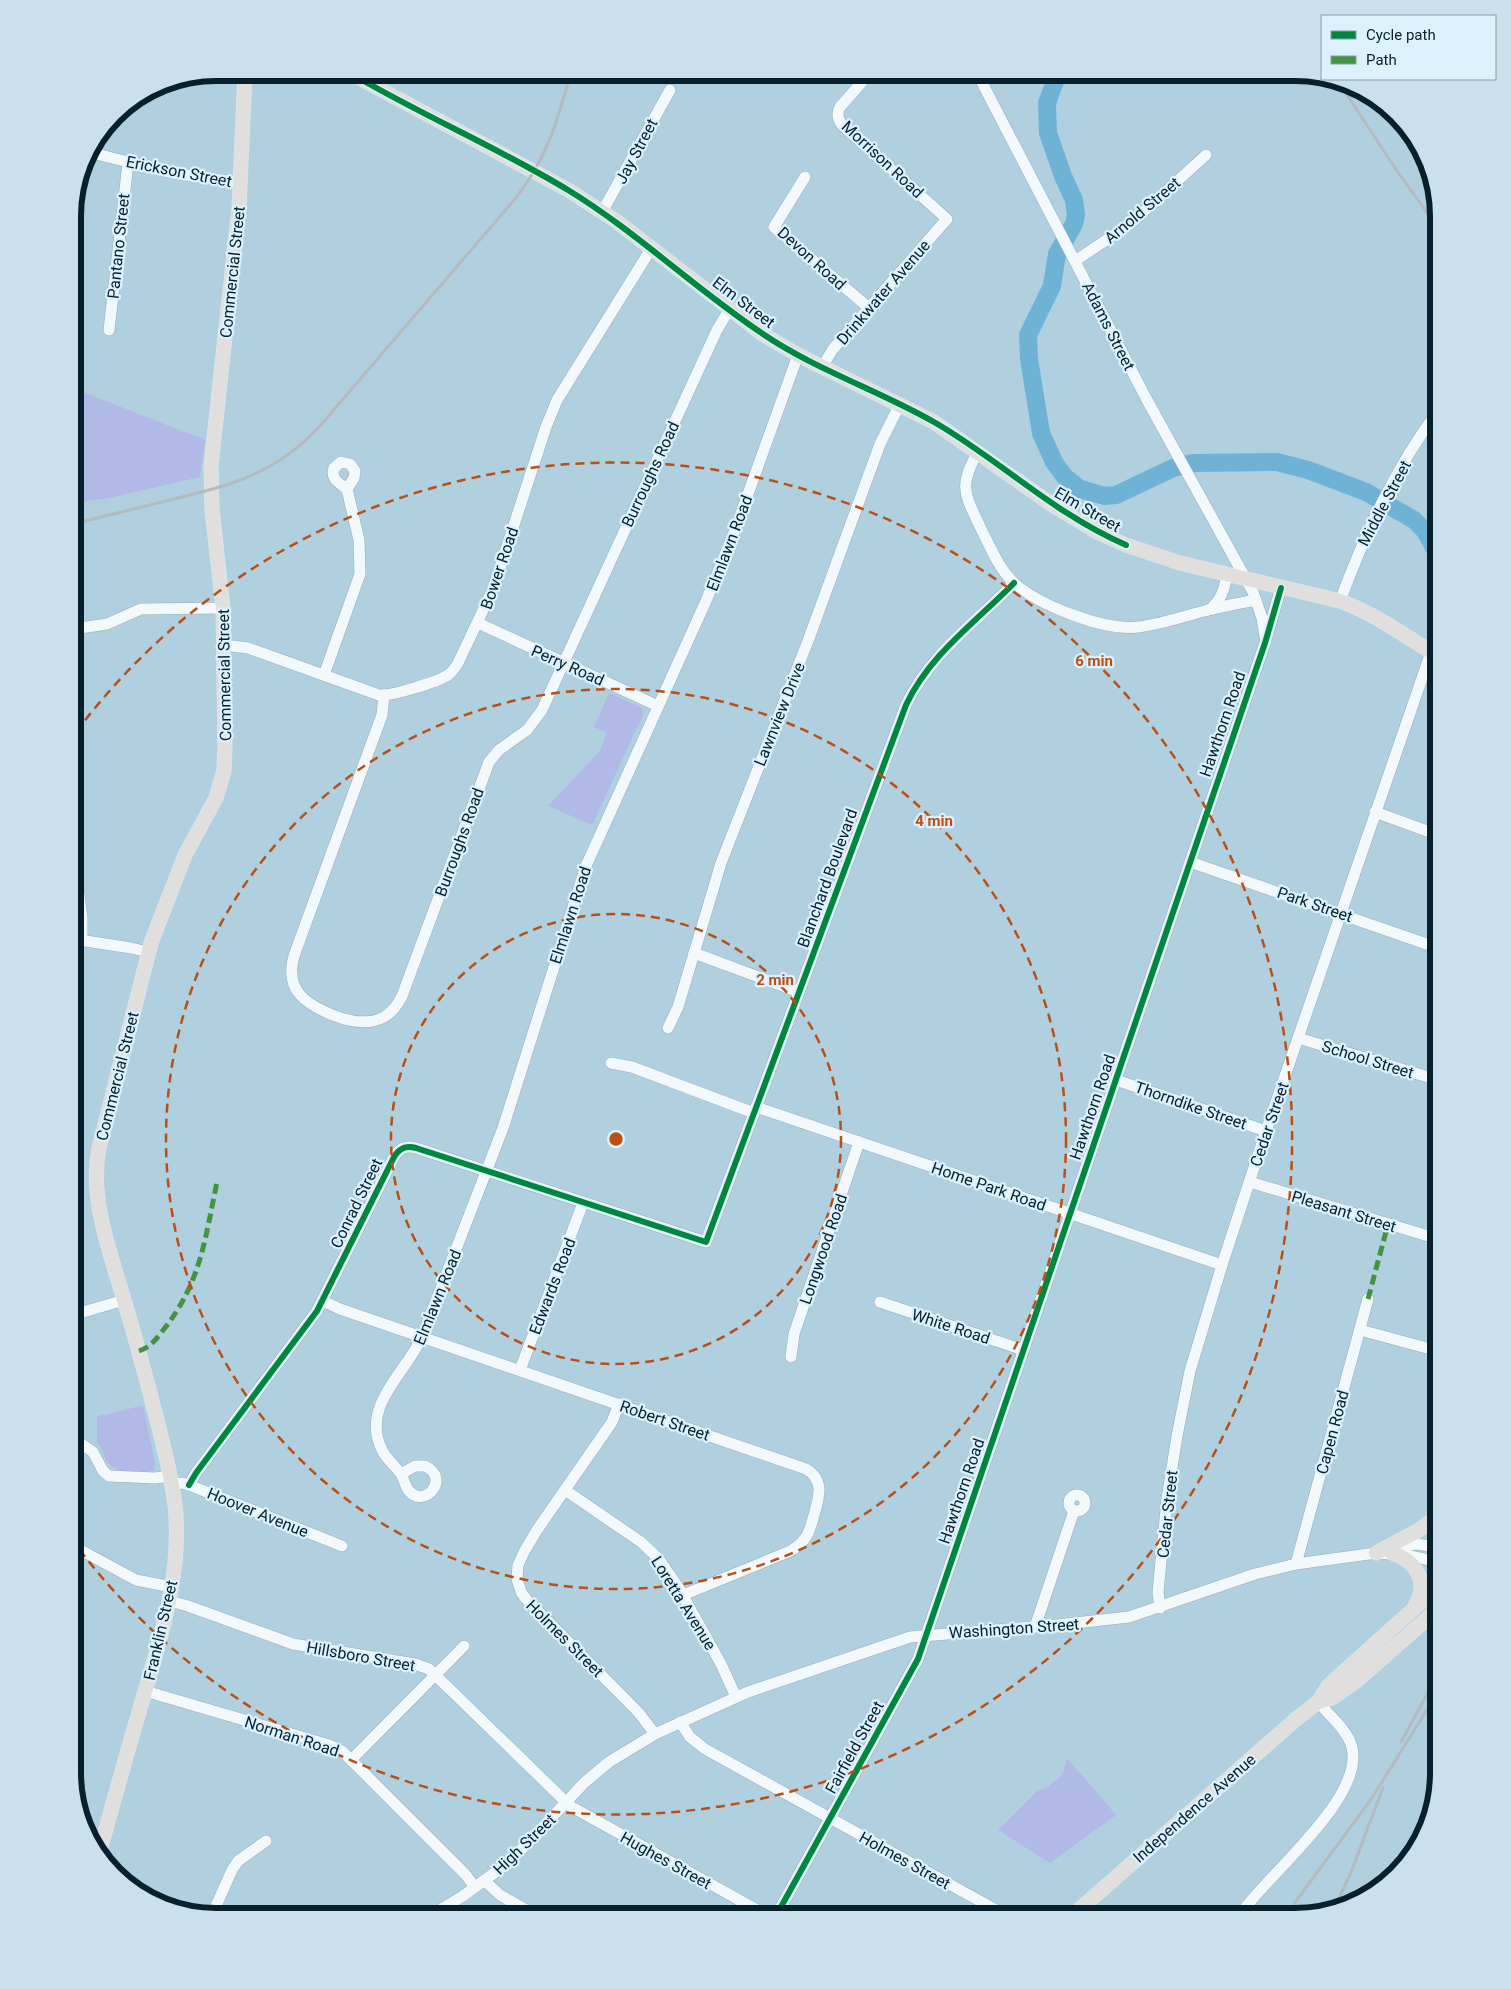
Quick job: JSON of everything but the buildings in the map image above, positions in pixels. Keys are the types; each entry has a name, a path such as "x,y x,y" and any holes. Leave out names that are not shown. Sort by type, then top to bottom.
{"main road":[{"name":"Commercial Street","path":"111,1257 96,1184 97,1161 148,952 182,862 212,805 222,778 225,755 223,608 211,504 211,466 241,183 245,81"},
{"name":"Elm Street","path":"366,81 410,107 552,180 602,212 764,335 798,355 900,404 943,428 1056,508 1107,537 1162,558 1340,601 1378,619 1430,651"},
{"name":"Franklin Street","path":"102,1844 171,1594 176,1526 171,1480 147,1378 111,1257"},
{"path":"1376,1552 1416,1532 1430,1522"},
{"path":"1392,1553 1404,1557 1413,1564 1420,1578 1420,1594 1412,1612"},
{"name":"Independence Avenue","path":"1081,1908 1295,1720 1318,1702 1329,1685 1430,1595"},
{"name":"Independence Avenue","path":"1318,1702 1334,1697 1355,1682 1430,1616"}],"street":[{"name":"Morrison Road","path":"862,82 840,107 838,119 843,126 948,219"},
{"name":"Adams Street","path":"982,82 1245,579"},
{"name":"Jay Street","path":"602,212 670,90"},
{"name":"Erickson Street","path":"96,154 173,173 241,183"},
{"name":"Arnold Street","path":"1075,261 1143,214 1206,155"},
{"name":"Pantano Street","path":"109,330 128,163"},
{"name":"Devon Road","path":"805,177 774,227 869,308"},
{"name":"Drinkwater Avenue","path":"822,367 830,353 948,219"},
{"name":"Bower Road","path":"384,695 435,680 450,673 458,663 493,589 546,427 557,400 651,249"},
{"name":"Burroughs Road","path":"384,695 382,716 295,953 292,969 294,985 306,1002 341,1018 361,1022 385,1016 393,1010 402,996 489,762 499,750 523,734 539,716 717,330 729,310"},
{"name":"Elmlawn Road","path":"400,1474 381,1450 377,1433 377,1416 385,1394 413,1354 422,1337 503,1128 583,874 706,601 735,530 791,369 798,355"},
{"name":"Lawnview Drive","path":"668,1028 678,1007 720,863 806,648 880,444 900,404"},
{"name":"Middle Street","path":"1340,601 1362,544 1380,507 1430,423"},
{"path":"978,452 966,475 966,494 996,558 1014,582 1031,595 1053,606 1113,626 1131,628 1256,600"},
{"path":"324,675 360,574 359,540 347,489"},
{"path":"1209,610 1220,599 1227,575"},
{"name":"Hawthorn Road","path":"1245,579 1256,600 1264,625 1265,643"},
{"name":"Blanchard Boulevard","path":"706,1242 899,722 910,697 934,660 1014,582"},
{"name":"Hawthorn Road","path":"926,1635 1265,643 1281,588"},
{"path":"82,628 107,624 141,609 223,608"},
{"name":"Perry Road","path":"478,623 658,706"},
{"path":"224,645 243,647 375,694 384,695"},
{"name":"Cedar Street","path":"1160,1608 1158,1592 1168,1499 1177,1436 1190,1371 1266,1130 1375,812 1430,667"},
{"path":"1375,812 1430,832"},
{"name":"Park Street","path":"1190,862 1430,945"},
{"path":"82,941 148,952"},
{"path":"694,953 799,992"},
{"name":"School Street","path":"1298,1038 1430,1078"},
{"name":"Home Park Road","path":"610,1063 632,1067 755,1110 859,1142 1222,1265"},
{"name":"Thorndike Street","path":"1116,1080 1266,1130"},
{"name":"Longwood Road","path":"792,1358 794,1334 859,1142"},
{"name":"Conrad Street","path":"189,1485 196,1473 314,1316 393,1159 400,1150 409,1146 416,1148 706,1242"},
{"name":"Pleasant Street","path":"1250,1182 1430,1238"},
{"name":"Edwards Road","path":"520,1370 583,1203"},
{"name":"Capen Road","path":"1296,1564 1368,1299"},
{"path":"81,1313 124,1300"},
{"name":"Robert Street","path":"323,1301 340,1309 806,1469 815,1477 819,1485 819,1498 808,1533 796,1547 683,1595"},
{"name":"White Road","path":"880,1302 1023,1350"},
{"path":"1360,1330 1430,1349"},
{"name":"Holmes Street","path":"618,1404 612,1422 532,1536 520,1559 517,1574 519,1588 526,1599 639,1712 654,1734"},
{"name":"Hoover Avenue","path":"81,1444 93,1452 103,1472 109,1476 155,1478 189,1485 342,1546"},
{"name":"Loretta Avenue","path":"565,1490 650,1550 663,1564 683,1595 721,1664 736,1697"},
{"path":"1035,1627 1074,1511"},
{"name":"Washington Street","path":"609,1762 654,1734 736,1697 902,1639 926,1635 1035,1627 1120,1618 1160,1608 1255,1574 1296,1564 1376,1552 1410,1544 1430,1546"},
{"name":"Hillsboro Street","path":"81,1551 136,1580 171,1594 188,1606 293,1644 420,1665 436,1674 566,1802"},
{"name":"Washington Street","path":"1376,1552 1430,1560"},
{"name":"Fairfield Street","path":"781,1908 913,1670 926,1635"},
{"path":"352,1759 464,1646"},
{"name":"Norman Road","path":"145,1691 329,1745 342,1751 460,1868 475,1887"},
{"path":"1245,1908 1258,1892 1311,1837 1350,1776 1353,1763 1350,1744 1346,1735 1318,1702"},
{"name":"Holmes Street","path":"680,1722 686,1733 700,1745 993,1908"},
{"name":"High Street","path":"442,1908 485,1880 520,1852 592,1774 609,1762"},
{"name":"Hughes Street","path":"566,1802 579,1812 753,1908"},
{"path":"216,1908 232,1870 238,1861 266,1841"},
{"path":"485,1880 500,1895 523,1908"}],"shaded area":[{"path":"82,391 205,440 200,477 109,498 82,502"},
{"path":"609,693 642,708 643,715 592,825 548,806 600,751 607,733 594,727"},
{"path":"143,1405 155,1462 154,1471 128,1472 115,1469 106,1460 102,1449 97,1443 97,1416"},
{"path":"1067,1758 1116,1815 1050,1863 998,1830 1037,1791 1046,1788 1059,1778 1063,1773"}],"waterway":[{"path":"1055,82 1047,103 1048,133 1063,176 1074,200 1076,215 1074,224 1057,254 1052,286 1028,335 1029,359 1041,433 1054,462 1065,477 1080,489 1105,496 1116,495 1173,468 1193,463 1277,462 1308,470 1366,492 1414,520 1425,531 1430,540"}],"railway":[{"path":"82,522 192,495 232,483 268,467 285,457 302,443 319,427 515,199 536,169 550,139 569,81"},
{"path":"1345,91 1395,168 1430,217"},
{"path":"1401,1742 1430,1689"},
{"path":"1291,1908 1372,1798 1430,1705"},
{"path":"1338,1900 1350,1875 1383,1788"}],"marked path":[{"path":"139,1351 150,1345 164,1329 176,1312 194,1277 205,1241 217,1182"},
{"path":"1368,1299 1388,1224"}],"cycle path":[{"path":"365,81 514,159 568,190 618,224 738,317 783,347 934,422 1075,518 1126,545"},
{"path":"189,1485 317,1311 393,1159 402,1149 408,1147 416,1148 706,1242 906,705 916,687 941,654 1014,583"},
{"path":"780,1908 918,1659 1265,643 1281,588"}]}
